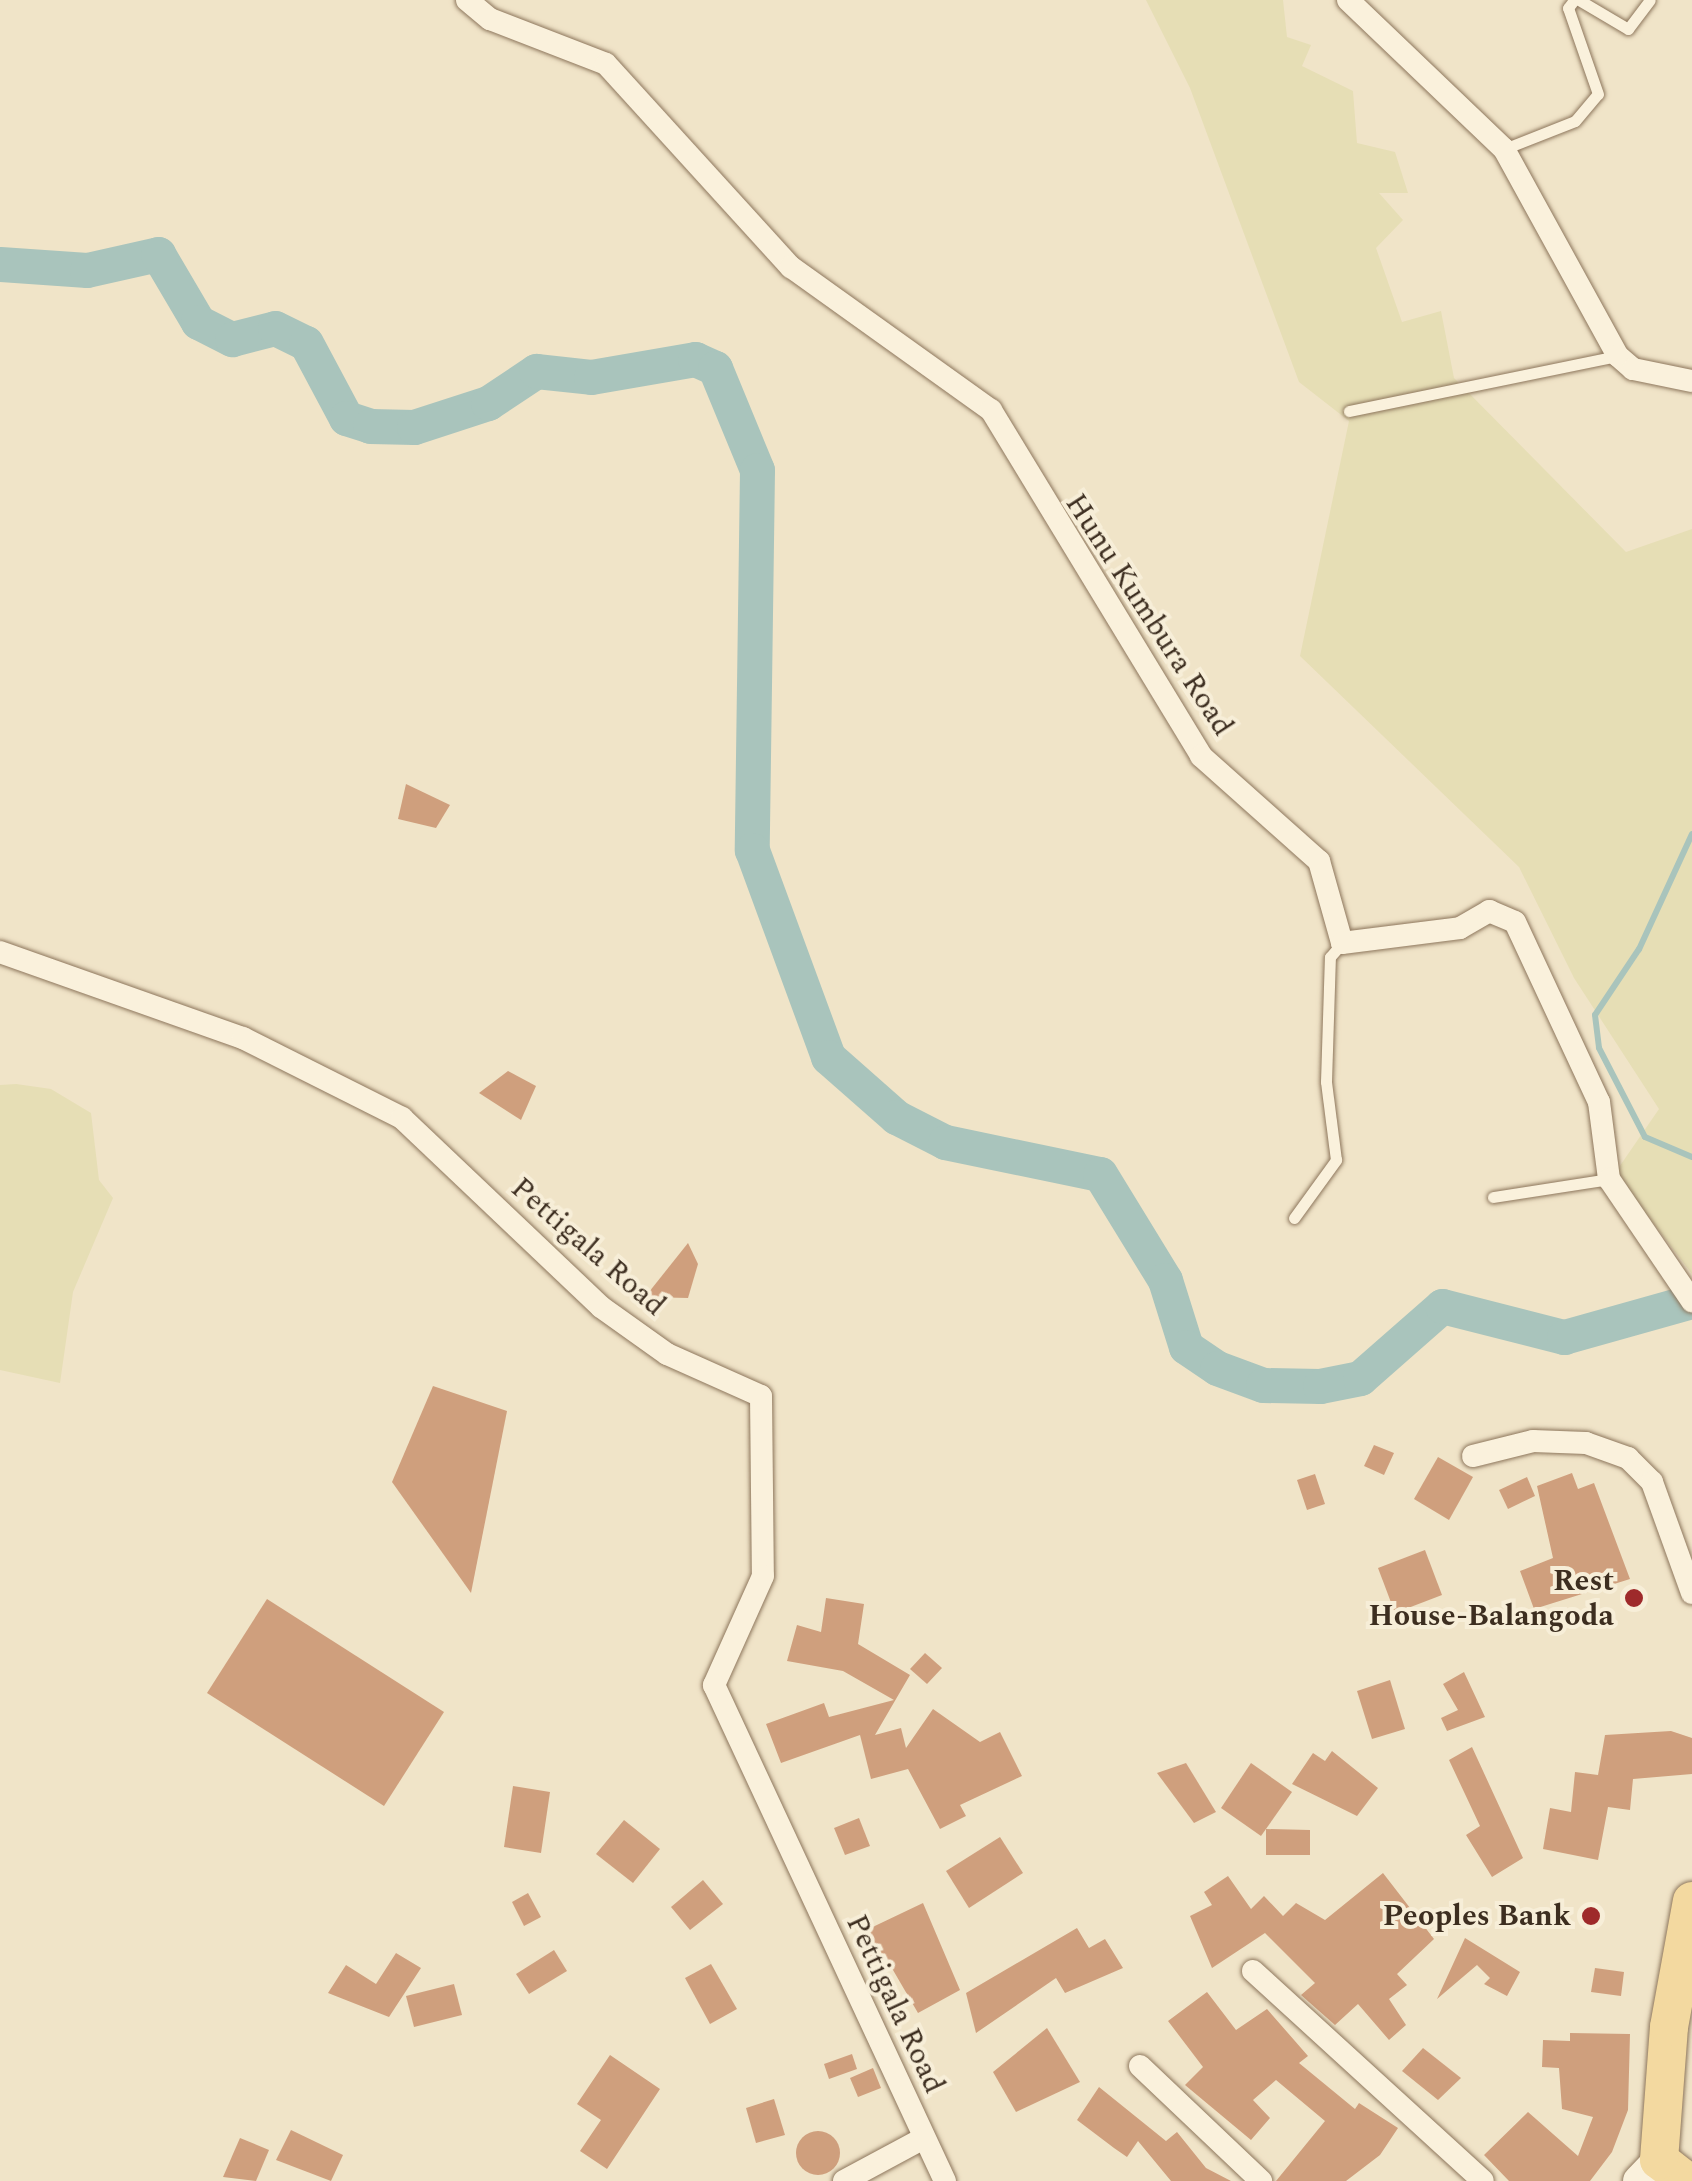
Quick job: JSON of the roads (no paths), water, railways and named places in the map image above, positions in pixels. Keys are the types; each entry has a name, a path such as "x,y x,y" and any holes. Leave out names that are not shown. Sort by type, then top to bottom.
{"main road":[{"path":"1661,2174 1669,2027 1692,1901"}],"street":[{"name":"Hunu Kumbura Road","path":"467,0 490,19 606,64 791,268 991,410 1200,756 1318,861 1342,942"},
{"path":"1348,0 1504,148 1618,356 1633,369 1692,381"},
{"path":"1342,942 1460,928 1504,912 1599,1102 1609,1179 1692,1301"},
{"name":"Pettigala Road","path":"6,964 243,1038 402,1118 601,1307 667,1354 762,1396 763,1576 714,1685 945,2181"},
{"path":"1472,1456 1533,1441 1586,1443 1628,1458 1652,1482 1692,1594"},
{"path":"1253,1970 1483,2181"},
{"path":"1140,2066 1260,2181"},
{"path":"844,2181 924,2138"}],"lane":[{"path":"1504,148 1575,121 1598,94 1568,8 1576,0 1628,28 1642,22 1650,0"},
{"path":"1348,411 1618,356"},
{"path":"1294,1218 1336,1160 1326,1064 1330,956 1342,942"},
{"path":"1493,1197 1609,1179"}],"waterway":[{"path":"0,264 87,270 158,254 198,322 232,339 275,328 306,343 346,418 370,426 414,427 488,403 536,371 591,377 695,359 715,368 757,470 752,850 828,1057 896,1117 945,1142 1100,1174 1165,1280 1186,1347 1217,1368 1263,1385 1320,1386 1360,1378 1442,1306 1564,1337 1692,1301"},
{"path":"1692,834 1639,949 1595,1015 1599,1048 1645,1137 1692,1157"}],"place":[{"name":"Rest House-Balangoda","path":"1634,1598"},
{"name":"Peoples Bank","path":"1591,1916"}]}
